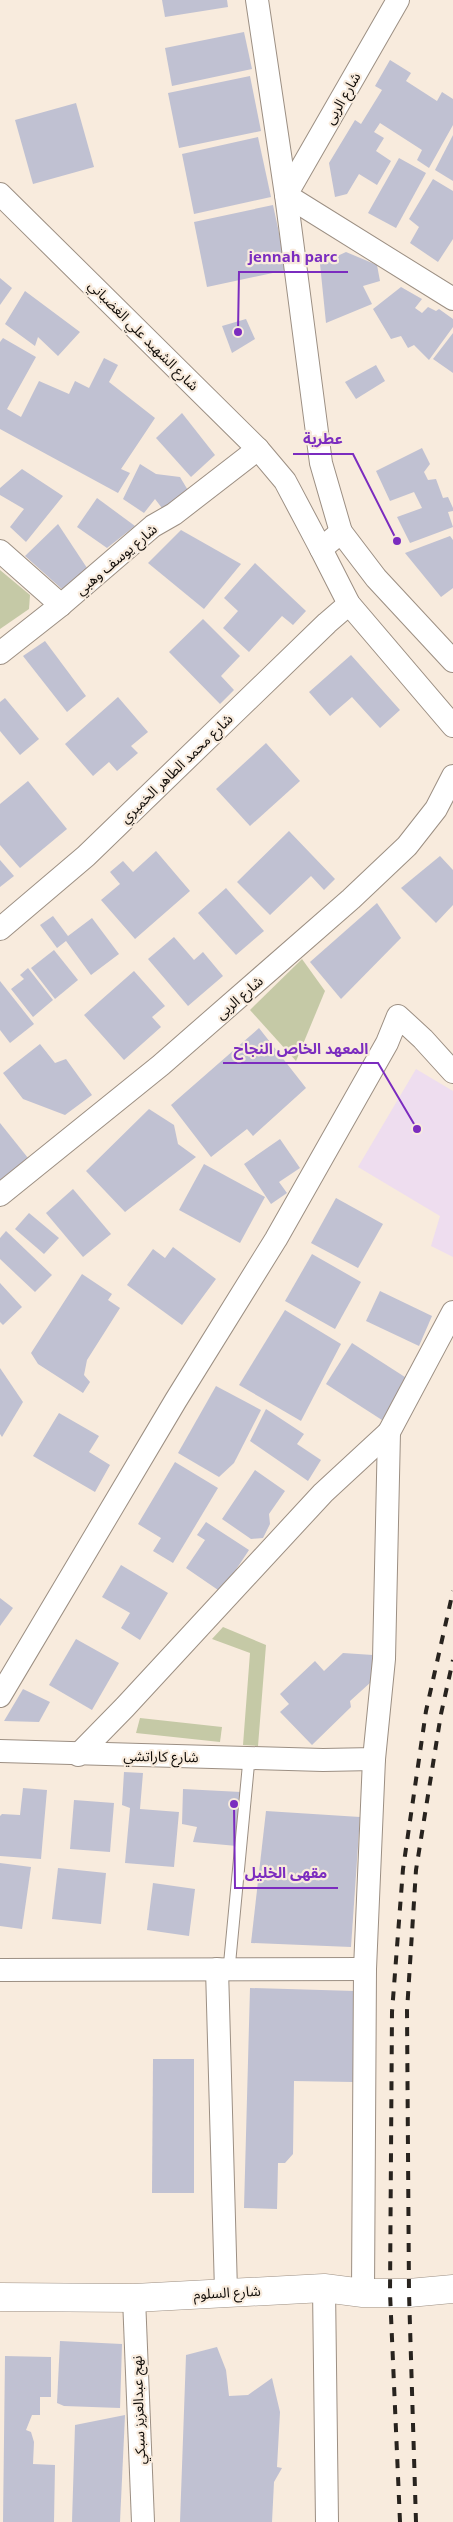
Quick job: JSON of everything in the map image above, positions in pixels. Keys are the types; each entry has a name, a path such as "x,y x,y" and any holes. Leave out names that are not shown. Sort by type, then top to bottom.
{"street":[{"path":"258,0 321,463 341,532 376,578 453,661"},
{"name":"شارع الربى","path":"286,195 398,0"},
{"name":"شارع الشهيد علي الغضباني","path":"0,194 258,450 285,481 349,604 453,726"},
{"path":"286,195 453,300"},
{"name":"شارع يوسف وهبي","path":"0,653 153,526 174,514 258,450"},
{"path":"321,549 341,532"},
{"path":"0,551 60,605"},
{"name":"شارع محمد الطاهر الخميري","path":"0,929 86,856 327,623 349,604"},
{"name":"شارع الربى","path":"0,1196 160,1065 351,899 408,846 436,809 453,776"},
{"path":"0,1696 176,1400 276,1239 387,1043 398,1016 423,1039 453,1072"},
{"path":"78,1754 125,1707 323,1493 389,1432 453,1312"},
{"path":"363,2292 365,1969 374,1759 384,1658 389,1432"},
{"name":"شارع كاراتشي","path":"0,1751 250,1759 374,1759"},
{"path":"223,1969 226,2291"},
{"path":"0,1970 365,1969"},
{"path":"324,2288 327,2522"},
{"name":"شارع السلوم","path":"0,2298 134,2298 226,2291 324,2288 363,2292 409,2293 453,2289"},
{"name":"نهج عبدالعزيز سبكي","path":"134,2298 143,2522"}],"lane":[{"path":"223,1969 250,1759"}],"shaded area":[{"path":"416,1069 453,1091 453,1257 431,1246 440,1216 358,1167"}],"green space":[{"path":"0,570 30,595 29,609 0,629"},
{"path":"302,959 325,991 296,1061 250,1010"},
{"path":"223,1627 266,1645 258,1746 243,1745 250,1653 212,1639"},
{"path":"140,1718 222,1727 220,1742 136,1733"}],"building":[{"path":"162,0 227,0 228,7 165,17"},
{"path":"244,32 252,69 172,86 165,48"},
{"path":"390,60 411,73 406,81 437,101 442,92 453,99 453,125 429,168 417,160 422,150 380,123 374,132 384,138 376,151 391,161 377,185 359,174 347,194 335,197 329,163 355,120 361,124 382,90 375,86"},
{"path":"250,76 261,131 179,148 168,93"},
{"path":"76,103 94,167 33,184 15,120"},
{"path":"453,135 453,181 435,170"},
{"path":"258,137 271,197 194,214 182,154"},
{"path":"399,158 426,173 396,228 368,213"},
{"path":"433,179 453,191 453,239 438,262 410,243 419,227 409,219"},
{"path":"273,205 287,270 207,287 194,222"},
{"path":"346,252 377,265 380,281 363,286 372,304 326,323 320,264"},
{"path":"0,278 12,288 0,305"},
{"path":"401,287 422,299 415,308 422,313 428,307 436,311 439,309 453,319 453,327 429,360 414,345 408,348 401,336 391,339 373,309"},
{"path":"25,291 80,332 58,356 38,337 35,346 5,324"},
{"path":"246,319 255,339 232,353 222,326"},
{"path":"453,333 453,373 433,359"},
{"path":"3,338 36,357 7,409 21,417 39,381 69,394 75,381 89,388 104,358 118,365 109,382 155,418 121,469 130,473 118,493 0,429 0,342"},
{"path":"376,365 385,381 356,399 345,382"},
{"path":"182,413 215,455 191,477 156,438"},
{"path":"422,448 430,464 424,472 428,480 436,479 443,498 448,497 453,508 453,511 448,512 453,527 410,543 397,517 422,508 414,492 390,501 376,471"},
{"path":"140,464 156,474 180,477 189,492 165,512 155,499 144,513 123,499"},
{"path":"22,469 63,496 26,542 10,527 24,509 0,495 0,488"},
{"path":"97,498 135,526 107,548 77,527"},
{"path":"58,524 91,574 63,590 25,556"},
{"path":"181,530 241,564 204,609 148,563"},
{"path":"450,536 453,540 453,588 441,597 405,553"},
{"path":"255,563 306,611 293,625 282,616 249,652 223,628 238,611 224,598"},
{"path":"203,619 240,656 221,676 234,690 220,704 169,652"},
{"path":"45,641 86,696 67,712 23,656"},
{"path":"351,655 400,710 380,728 352,697 330,716 309,692"},
{"path":"118,697 148,732 131,746 138,753 117,771 109,762 93,776 65,744"},
{"path":"5,698 39,739 20,755 0,731 0,702"},
{"path":"266,743 300,781 250,826 216,789"},
{"path":"28,781 67,829 20,868 0,845 0,804"},
{"path":"289,831 335,879 324,890 311,876 270,915 237,882"},
{"path":"156,851 190,891 135,939 101,900 120,884 110,872 123,861 133,872"},
{"path":"440,856 453,870 453,905 436,923 401,888"},
{"path":"0,860 14,876 0,887"},
{"path":"226,888 264,931 236,955 198,913"},
{"path":"377,903 401,938 341,999 310,962"},
{"path":"53,916 68,936 92,918 119,954 91,975 66,941 57,948 40,925"},
{"path":"174,937 194,960 203,952 223,976 188,1006 148,959"},
{"path":"54,950 78,980 55,999 31,968"},
{"path":"28,968 53,1000 33,1017 11,989 24,979 20,975"},
{"path":"134,971 165,1006 152,1017 161,1027 124,1060 84,1015"},
{"path":"0,981 34,1024 10,1043 0,1030"},
{"path":"259,1028 306,1088 253,1136 247,1129 211,1157 171,1105"},
{"path":"40,1044 55,1063 66,1059 92,1095 65,1115 23,1099 3,1073"},
{"path":"149,1109 174,1125 178,1144 196,1157 125,1212 86,1171"},
{"path":"0,1123 28,1158 0,1180"},
{"path":"280,1139 300,1168 279,1182 287,1193 271,1204 244,1164"},
{"path":"204,1164 265,1197 240,1243 179,1210"},
{"path":"73,1189 111,1234 83,1257 46,1213"},
{"path":"336,1198 383,1224 358,1268 311,1243"},
{"path":"29,1213 59,1238 44,1254 15,1229"},
{"path":"6,1231 52,1275 35,1292 0,1259 0,1238"},
{"path":"173,1247 216,1279 182,1325 127,1285 153,1249 165,1258"},
{"path":"312,1254 361,1282 335,1329 285,1301"},
{"path":"82,1274 112,1294 108,1300 120,1308 87,1360 84,1375 90,1382 83,1393 38,1364 31,1353"},
{"path":"0,1283 22,1307 3,1325 0,1322"},
{"path":"380,1291 432,1316 419,1346 366,1321"},
{"path":"285,1310 341,1344 301,1421 239,1385"},
{"path":"352,1343 408,1379 382,1420 326,1384"},
{"path":"0,1368 23,1402 2,1437 0,1434"},
{"path":"216,1386 261,1410 234,1463 219,1477 178,1453"},
{"path":"266,1409 304,1434 297,1444 321,1460 308,1481 250,1441"},
{"path":"59,1413 99,1436 89,1452 110,1465 95,1492 33,1456"},
{"path":"175,1462 218,1488 173,1563 153,1551 161,1538 138,1524"},
{"path":"255,1470 285,1491 269,1514 270,1524 263,1538 251,1539 222,1519"},
{"path":"206,1522 249,1550 221,1592 186,1568 205,1540 197,1535"},
{"path":"121,1565 168,1593 140,1640 121,1628 130,1613 102,1597"},
{"path":"0,1598 13,1608 0,1626"},
{"path":"76,1639 119,1663 92,1710 49,1685"},
{"path":"343,1653 373,1655 371,1682 350,1701 351,1707 312,1745 280,1712 289,1704 280,1694 315,1661 324,1671"},
{"path":"23,1689 50,1702 39,1722 4,1721"},
{"path":"124,1772 143,1773 140,1809 179,1812 174,1867 125,1863 130,1808 122,1805"},
{"path":"23,1788 47,1790 41,1859 0,1856 0,1816 2,1814 20,1815"},
{"path":"183,1789 241,1792 237,1846 193,1842 197,1827 182,1824"},
{"path":"74,1800 114,1803 110,1852 70,1849"},
{"path":"266,1811 360,1817 351,1947 251,1943"},
{"path":"0,1863 31,1867 22,1929 0,1926"},
{"path":"58,1868 106,1873 101,1924 52,1919"},
{"path":"153,1883 195,1889 189,1936 147,1930"},
{"path":"250,1988 355,1991 353,2082 294,2081 293,2154 285,2163 278,2163 277,2209 244,2208"},
{"path":"153,2059 194,2059 194,2193 152,2193"},
{"path":"60,2341 122,2344 120,2408 64,2406 57,2403"},
{"path":"217,2347 226,2370 229,2396 248,2395 272,2378 280,2412 277,2467 282,2468 274,2482 272,2522 180,2522 186,2355"},
{"path":"5,2356 51,2357 51,2397 40,2397 40,2415 32,2415 26,2430 31,2432 34,2442 33,2464 55,2465 54,2522 3,2522"},
{"path":"125,2415 120,2522 72,2522 75,2425"}],"railway":[{"path":"400,2522 390,2293 392,2012 403,1869 426,1711 453,1591"},
{"path":"416,2522 409,2293 407,2011 416,1870 441,1714 453,1660"}],"place":[{"name":"jennah parc","path":"238,332"},
{"name":"عطرية","path":"397,541"},
{"name":"المعهد الخاص النجاح","path":"417,1129"},
{"name":"مقهى الخليل","path":"234,1804"}]}
